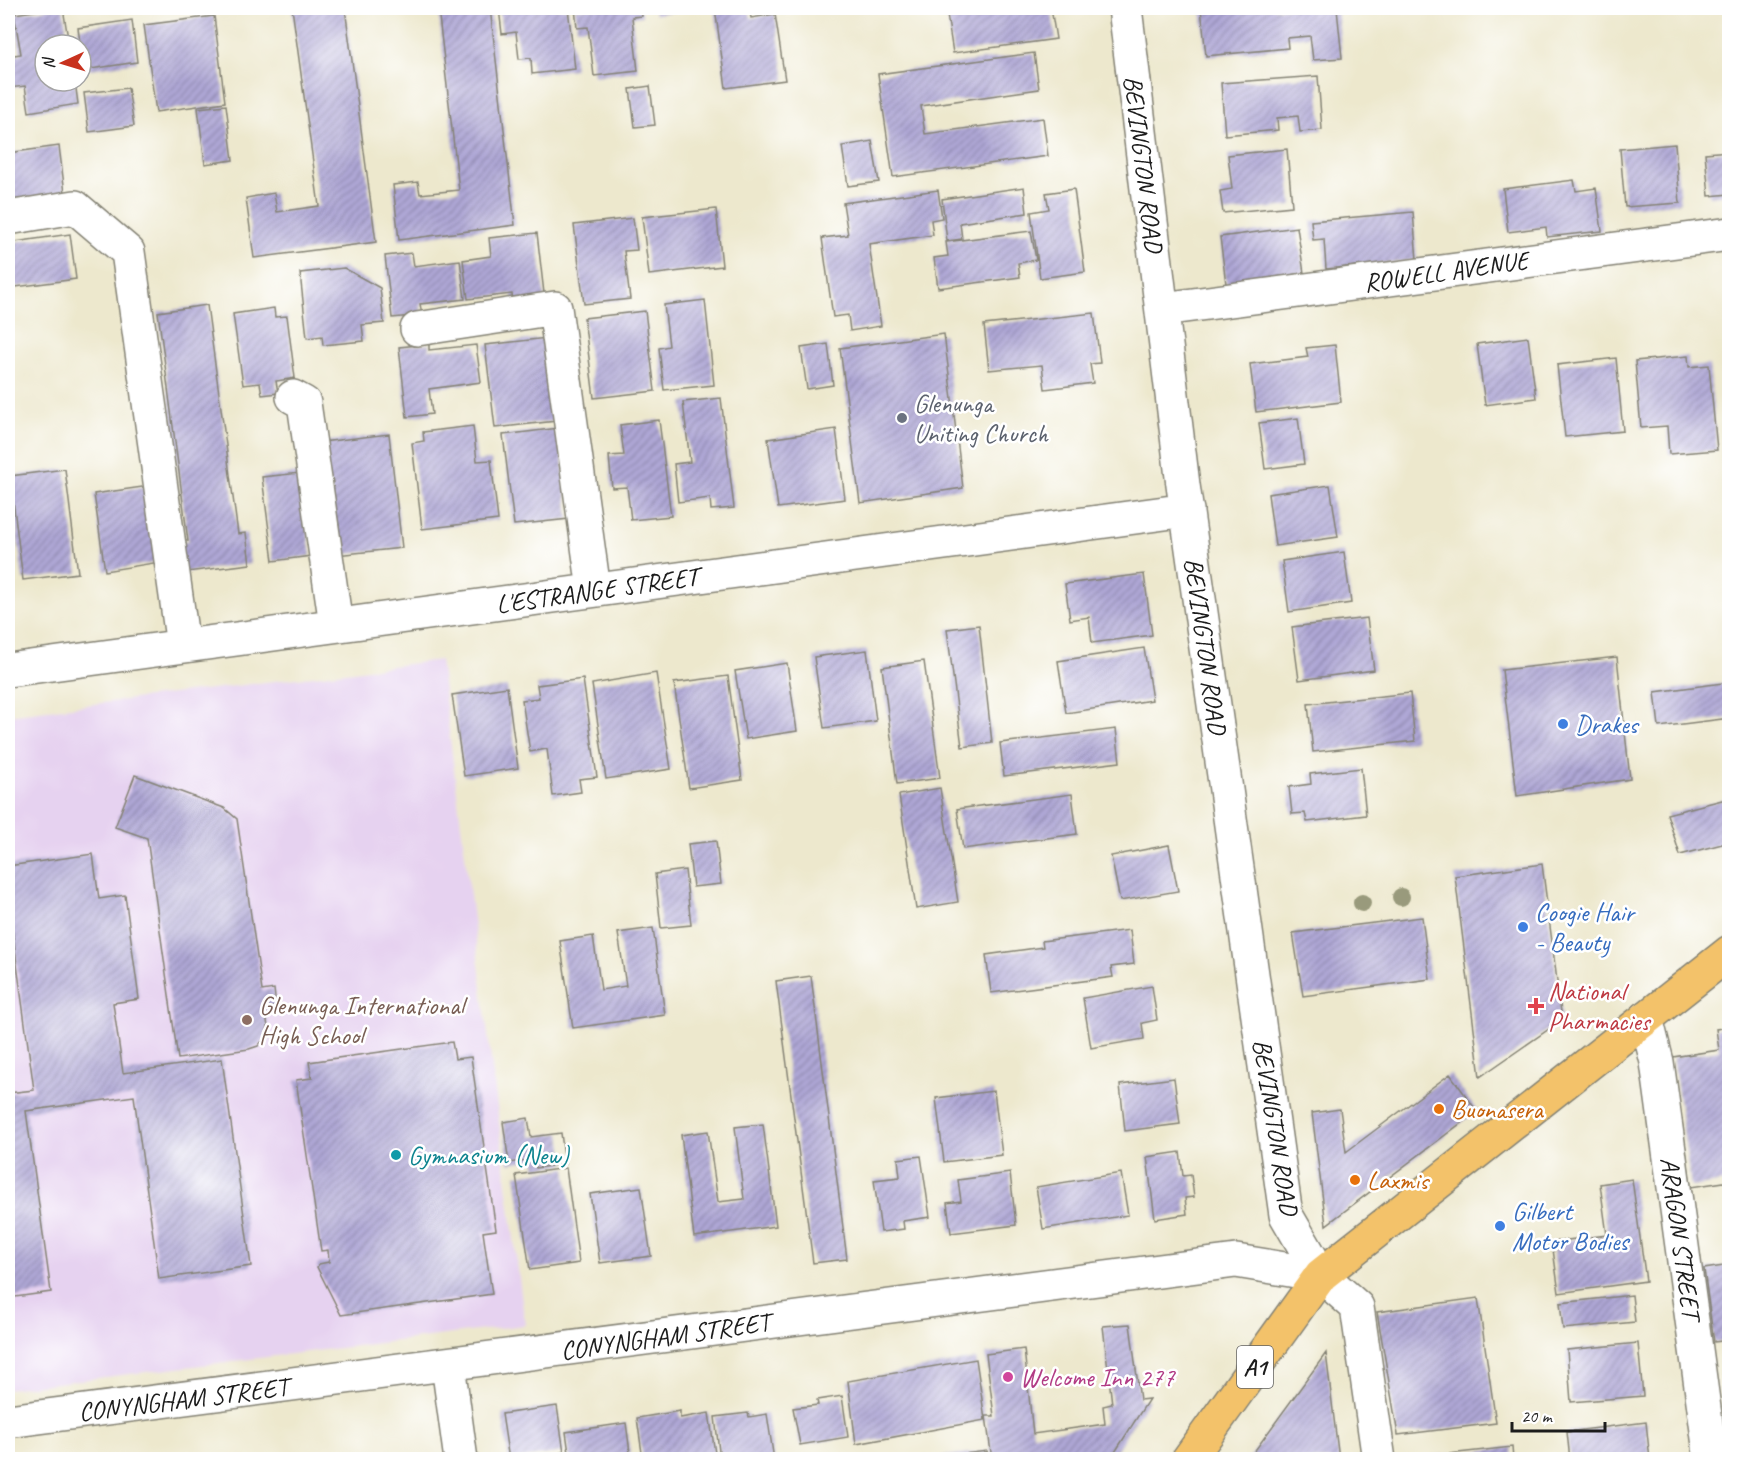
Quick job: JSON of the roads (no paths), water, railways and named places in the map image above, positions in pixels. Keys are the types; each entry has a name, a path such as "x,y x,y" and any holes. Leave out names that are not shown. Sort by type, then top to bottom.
{"highway":[{"name":"A1","path":"1188,1460 1321,1275 1730,952"}],"street":[{"name":"BEVINGTON ROAD","path":"1125,8 1187,510 1286,1215 1321,1275"},
{"path":"8,218 75,207 128,252 183,646"},
{"name":"ROWELL AVENUE","path":"1162,309 1730,234"},
{"path":"417,329 555,309 594,590"},
{"path":"293,397 304,403 336,626"},
{"name":"L'ESTRANGE STREET","path":"8,670 1187,510"},
{"name":"ARAGON STREET","path":"1646,1018 1657,1062 1711,1460"},
{"name":"CONYNGHAM STREET","path":"8,1421 1236,1261 1321,1275"},
{"path":"1321,1275 1357,1306 1379,1460"},
{"path":"448,1365 461,1460"}],"place":[{"name":"Glenunga Uniting Church","path":"902,418"},
{"name":"Drakes","path":"1563,724"},
{"name":"Coogie Hair - Beauty","path":"1523,927"},
{"name":"National Pharmacies","path":"1536,1006"},
{"name":"Glenunga International High School","path":"247,1020"},
{"name":"Buonasera","path":"1439,1109"},
{"name":"Gymnasium (New)","path":"396,1155"},
{"name":"Laxmis","path":"1355,1180"},
{"name":"Gilbert Motor Bodies","path":"1500,1226"},
{"name":"Welcome Inn 277","path":"1008,1377"}]}
